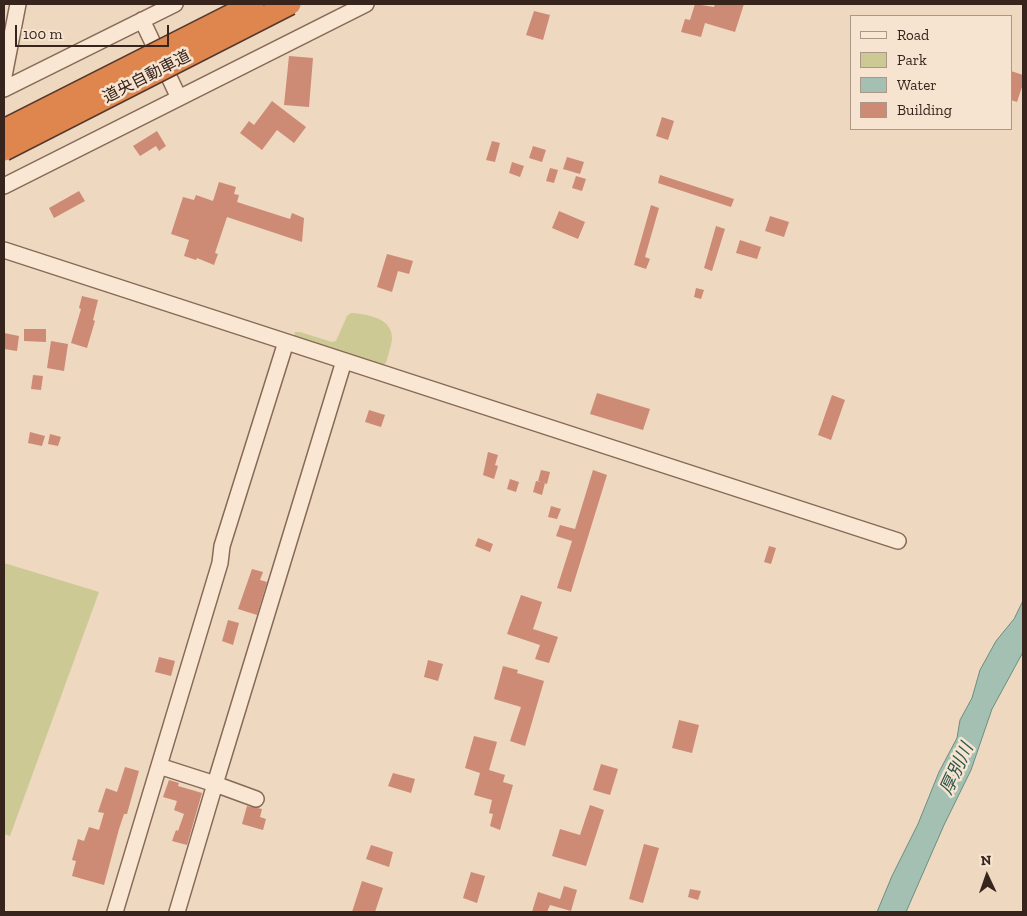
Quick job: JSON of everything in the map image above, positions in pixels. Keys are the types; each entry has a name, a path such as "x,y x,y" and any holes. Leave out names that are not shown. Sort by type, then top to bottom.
{"highway":[{"name":"道央自動車道","path":"4,130 253,4"},
{"name":"道央自動車道","path":"4,150 290,4"}],"street":[{"path":"4,76 18,4"},
{"path":"4,89 175,4"},
{"path":"4,186 362,5"},
{"path":"142,20 179,98"},
{"path":"4,250 898,541"},
{"path":"115,912 220,563 222,546 286,342"},
{"path":"177,912 344,360"},
{"path":"159,766 256,799"}],"green space":[{"path":"351,313 378,318 388,326 392,339 386,363 381,366 294,337 295,332 300,332 332,342 336,341 347,316"},
{"path":"4,563 99,592 10,836 4,834"}],"water":[{"name":"厚別川","path":"1023,601 1023,652 992,709 971,770 944,825 906,912 877,912 892,876 918,824 939,772 957,738 960,720 972,698 980,670 996,641 1014,619"}],"building":[{"path":"695,4 714,7 715,4 744,4 735,32 705,23 701,37 681,32 685,19 690,20"},
{"path":"534,11 550,15 543,40 526,35"},
{"path":"289,56 313,58 309,107 284,105"},
{"path":"1012,71 1023,75 1023,84 1017,102 1012,100"},
{"path":"272,101 306,127 294,143 277,130 262,150 240,133 249,121 254,125"},
{"path":"662,117 674,121 668,140 656,136"},
{"path":"157,131 166,146 159,151 156,146 140,156 133,146"},
{"path":"492,141 500,143 495,162 486,160"},
{"path":"533,146 546,150 542,162 529,158"},
{"path":"567,157 584,162 580,174 563,169"},
{"path":"512,162 524,166 520,177 509,173"},
{"path":"550,168 558,170 554,183 546,181"},
{"path":"660,175 734,199 731,207 658,183"},
{"path":"576,176 586,179 582,191 572,188"},
{"path":"219,182 236,187 234,194 239,195 237,202 290,219 292,213 304,218 302,242 227,217 215,253 218,254 214,265 197,258 196,260 184,256 189,240 171,234 183,197 194,200 196,195 213,201"},
{"path":"79,191 85,201 54,218 49,208"},
{"path":"651,205 659,208 645,257 650,259 646,269 634,265"},
{"path":"559,211 585,222 578,239 552,228"},
{"path":"770,216 789,222 784,237 765,231"},
{"path":"716,226 725,229 712,271 704,268"},
{"path":"740,240 761,247 757,259 736,253"},
{"path":"387,254 413,261 409,274 398,271 392,292 377,287"},
{"path":"696,288 704,290 701,299 694,297"},
{"path":"82,296 98,300 93,320 95,321 87,348 71,343 81,309 79,308"},
{"path":"24,329 46,329 46,342 24,341"},
{"path":"4,333 19,336 17,351 4,349"},
{"path":"51,341 68,344 64,371 47,368"},
{"path":"33,375 43,376 41,390 31,389"},
{"path":"597,393 650,409 643,430 590,414"},
{"path":"832,395 845,400 831,440 818,435"},
{"path":"369,410 385,415 381,427 365,422"},
{"path":"30,432 45,436 42,446 28,443"},
{"path":"50,434 61,437 58,446 48,444"},
{"path":"488,452 498,455 495,465 498,466 494,479 483,475"},
{"path":"541,470 550,472 547,484 538,481"},
{"path":"593,470 607,475 571,592 557,588 572,541 556,536 560,525 575,529"},
{"path":"510,479 519,482 516,492 507,489"},
{"path":"536,481 545,483 542,495 533,492"},
{"path":"551,506 561,509 557,519 548,517"},
{"path":"478,538 493,544 490,552 475,546"},
{"path":"769,546 776,548 771,564 764,562"},
{"path":"252,569 263,572 260,580 267,582 257,615 238,609"},
{"path":"521,595 542,602 533,629 558,637 549,663 535,659 540,645 507,634"},
{"path":"228,620 239,623 233,645 222,641"},
{"path":"159,657 175,661 171,676 155,672"},
{"path":"428,660 443,664 438,681 424,677"},
{"path":"503,666 518,670 517,673 544,681 525,746 510,741 521,707 494,699"},
{"path":"679,720 699,725 692,753 672,748"},
{"path":"474,736 497,742 489,770 505,775 503,782 513,785 500,830 490,826 493,814 489,813 492,800 474,795 480,773 465,768"},
{"path":"601,764 618,769 610,795 593,790"},
{"path":"125,767 139,771 127,814 124,814 119,829 104,885 72,876 76,861 72,860 78,839 84,841 89,827 99,830 104,813 98,812 106,788 117,792"},
{"path":"393,773 415,779 411,793 388,786"},
{"path":"169,780 179,783 178,786 202,793 187,845 172,841 184,814 174,810 177,801 163,797"},
{"path":"590,805 604,810 586,866 552,856 560,829 580,835"},
{"path":"247,806 262,809 260,817 266,819 263,830 242,824"},
{"path":"644,844 659,848 643,903 629,899"},
{"path":"371,845 393,852 389,867 366,859"},
{"path":"471,872 485,876 477,903 463,898"},
{"path":"362,881 383,888 375,912 352,912"},
{"path":"564,886 577,890 571,911 550,905 547,912 532,912 538,892 560,899"},
{"path":"690,889 701,891 698,900 688,897"}]}
